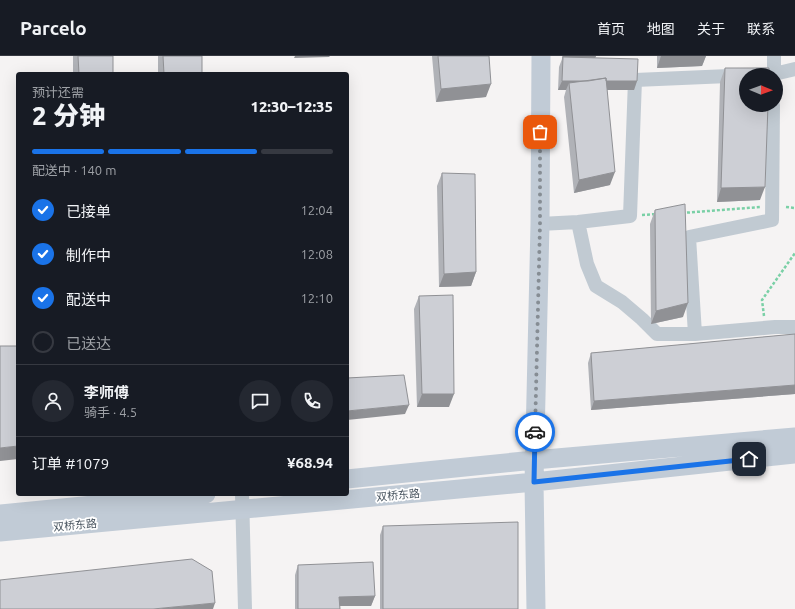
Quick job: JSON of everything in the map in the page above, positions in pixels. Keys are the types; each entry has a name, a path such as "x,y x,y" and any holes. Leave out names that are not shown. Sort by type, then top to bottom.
{"street":[{"path":"536,609 534,460 540,224 541,56"},
{"path":"774,56 774,68"},
{"path":"783,72 795,69"},
{"path":"540,224 578,222 630,216 635,80 739,76"},
{"path":"695,334 689,237 772,220 773,112"},
{"path":"578,222 587,264 596,286 622,302 657,334 695,334 795,327"},
{"name":"双桥东路","path":"349,479 534,460 795,437"},
{"name":"双桥东路","path":"349,495 534,482 795,454"},
{"name":"双桥东路","path":"0,514 185,496"},
{"name":"双桥东路","path":"0,532 242,502 330,496"},
{"path":"242,502 245,609"}],"path":[{"path":"677,213 771,207"},
{"path":"630,216 662,214"},
{"path":"765,328 762,300 795,253"}],"building":[{"path":"78,56 113,56 113,72 79,72"},
{"path":"163,56 202,56 202,72 164,72"},
{"path":"438,56 489,56 491,84 441,89"},
{"path":"563,57 638,59 637,81 606,81 606,78 588,81 562,81"},
{"path":"725,68 739,68 739,112 768,112 765,187 721,188"},
{"path":"606,78 615,172 579,180 569,83"},
{"path":"442,173 475,174 476,272 444,274"},
{"path":"685,204 688,303 656,311 655,210"},
{"path":"453,295 454,394 422,394 419,296"},
{"path":"795,334 795,385 594,401 591,353"},
{"path":"0,346 16,346 16,446 0,448"},
{"path":"404,375 409,405 349,411 349,378"},
{"path":"518,522 518,609 383,609 383,526"},
{"path":"192,559 212,571 215,603 153,609 0,609 0,580"},
{"path":"373,562 375,596 339,597 340,609 298,609 298,565"}],"way so far":[{"path":"535,432 540,224 540,132"}],"route":[{"path":"535,432 534,482 749,459"}]}
